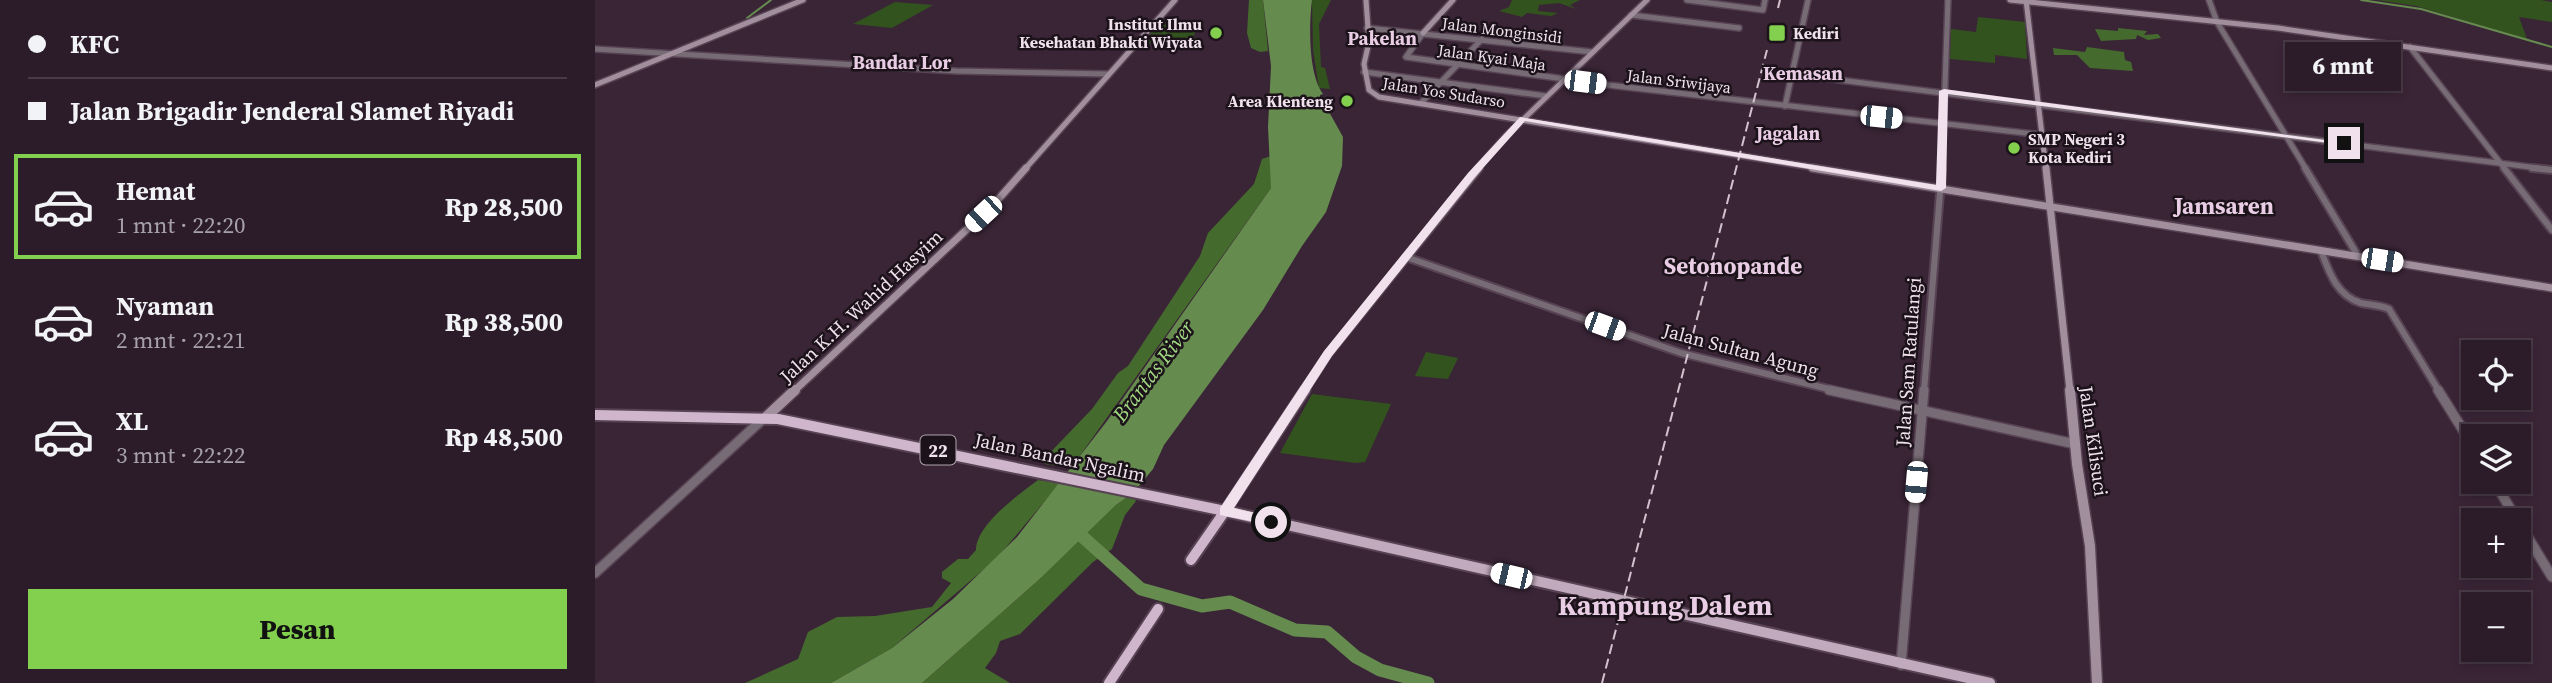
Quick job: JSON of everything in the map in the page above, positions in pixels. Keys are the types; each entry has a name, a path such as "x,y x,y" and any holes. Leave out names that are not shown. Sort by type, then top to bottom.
{"highway":[{"name":"22","path":"595,415 765,418"},
{"name":"Jalan Bandar Ngalim","path":"765,418 1024,467 1224,511"},
{"path":"1191,560 1224,511"},
{"path":"1109,683 1158,609"}],"main road":[{"path":"595,85 803,0"},
{"name":"Jalan K.H. Wahid Hasyim","path":"765,418 983,214 1175,0"},
{"name":"Jalan Yos Sudarso","path":"1366,0 1364,72 1369,90 1375,96 1523,118 2552,288"},
{"path":"1423,33 1453,0"},
{"path":"1647,0 1523,118 1472,175 1318,367 1224,511 1990,683"},
{"path":"2010,0 2217,22 2552,68"},
{"name":"Jalan Kilisuci","path":"2026,1 2040,103 2075,444 2090,546 2097,683"}],"street":[{"path":"1687,0 1763,10 1765,0"},
{"path":"1785,106 1808,0"},
{"name":"Jalan Sam Ratulangi","path":"1901,664 1923,410 1929,301 1941,188 1948,0"},
{"path":"2209,0 2217,22 2358,257"},
{"path":"1631,15 1739,28"},
{"name":"Jalan Monginsidi","path":"1367,29 1592,52"},
{"name":"Jalan Kyai Maja","path":"1423,33 1406,57 1563,79"},
{"path":"1421,103 1482,39"},
{"path":"2410,47 2552,230"},
{"path":"595,50 969,72 1109,74"},
{"path":"1364,72 1546,96"},
{"path":"1792,74 2040,103 2552,170"},
{"name":"Jalan Sriwijaya","path":"1563,79 2043,135"},
{"path":"2321,251 2334,282 2343,293 2356,301 2389,309 2461,426"},
{"name":"Jalan Sultan Agung","path":"1406,257 1695,356 2075,444"},
{"path":"595,573 765,418"},
{"path":"2531,542 2552,577"}],"shaded area":[{"path":"1249,0 1263,0 1268,51 1260,52 1251,48 1247,33"},
{"path":"1312,0 1331,0 1319,24 1321,67 1325,68 1330,89 1319,88 1313,50"},
{"path":"1512,0 1580,0 1570,5 1576,9 1559,3 1539,5 1538,11 1558,13 1551,16 1527,13 1522,17 1499,11 1509,7"},
{"path":"2377,0 2541,0 2552,2 2552,22 2519,17 2527,39 2416,6"},
{"path":"895,2 933,5 892,28 853,24"},
{"path":"1978,17 2025,22 2027,59 1995,55 1995,63 1950,59 1951,29 1976,32"},
{"path":"1195,23 1192,29 1197,29 1193,37 1199,38 1194,45 1137,43 1155,25"},
{"path":"2118,28 2147,31 2144,35 2158,34 2161,38 2148,40 2137,35 2136,39 2101,41 2095,29 2118,31"},
{"path":"2087,47 2124,52 2125,60 2131,62 2133,71 2090,68 2077,55 2054,55 2053,48 2085,52"},
{"path":"1271,156 1271,188 1071,468 1045,464 1042,461 1092,409 1118,373 1128,366 1200,256 1208,233 1254,184 1262,159"},
{"path":"1426,352 1458,358 1448,379 1415,376"},
{"path":"1312,394 1391,404 1365,462 1280,453"},
{"path":"1038,480 1060,483 997,558 892,648 831,683 745,683 798,659 808,632 837,617 875,616 932,607 951,583 942,578 942,572 958,559 968,559 976,550 983,530 1010,502"},
{"path":"1133,493 1136,501 1125,515 1112,549 1093,562 1020,634 1000,641 996,653 985,668 1010,683 922,683 1042,577 1116,505"}],"water":[{"name":"Brantas River","path":"1263,0 1312,0 1312,62 1323,94 1320,95 1320,109 1328,110 1343,137 1342,166 1326,212 1263,310 1164,445 1153,469 1133,493 1116,505 1042,577 922,683 831,683 892,648 953,599 1017,537 1107,421 1271,188 1268,127 1271,66"}],"waterway":[{"path":"747,18 771,0"},
{"path":"2361,0 2421,9 2552,47"},
{"path":"1075,530 1141,589 1202,606 1230,602 1295,630 1327,632 1356,657 1380,670 1428,683"}],"railway":[{"path":"1778,8 1780,0"},
{"path":"1602,683 1767,50"}],"place":[{"name":"Institut Ilmu Kesehatan Bhakti Wiyata","path":"1216,33"},
{"name":"Kediri","path":"1777,33"},
{"name":"Area Klenteng","path":"1347,101"},
{"name":"SMP Negeri 3 Kota Kediri","path":"2014,148"}],"district":[{"name":"Pakelan","path":"1382,38"},
{"name":"Bandar Lor","path":"902,62"},
{"name":"Kemasan","path":"1803,73"},
{"name":"Jagalan","path":"1788,133"},
{"name":"Jamsaren","path":"2224,206"},
{"name":"Setonopande","path":"1733,266"},
{"name":"Kampung Dalem","path":"1665,605"}],"route":[{"path":"1271,522 1224,511 1318,367 1472,175 1523,118 1941,188 1944,91 2344,143"}]}
